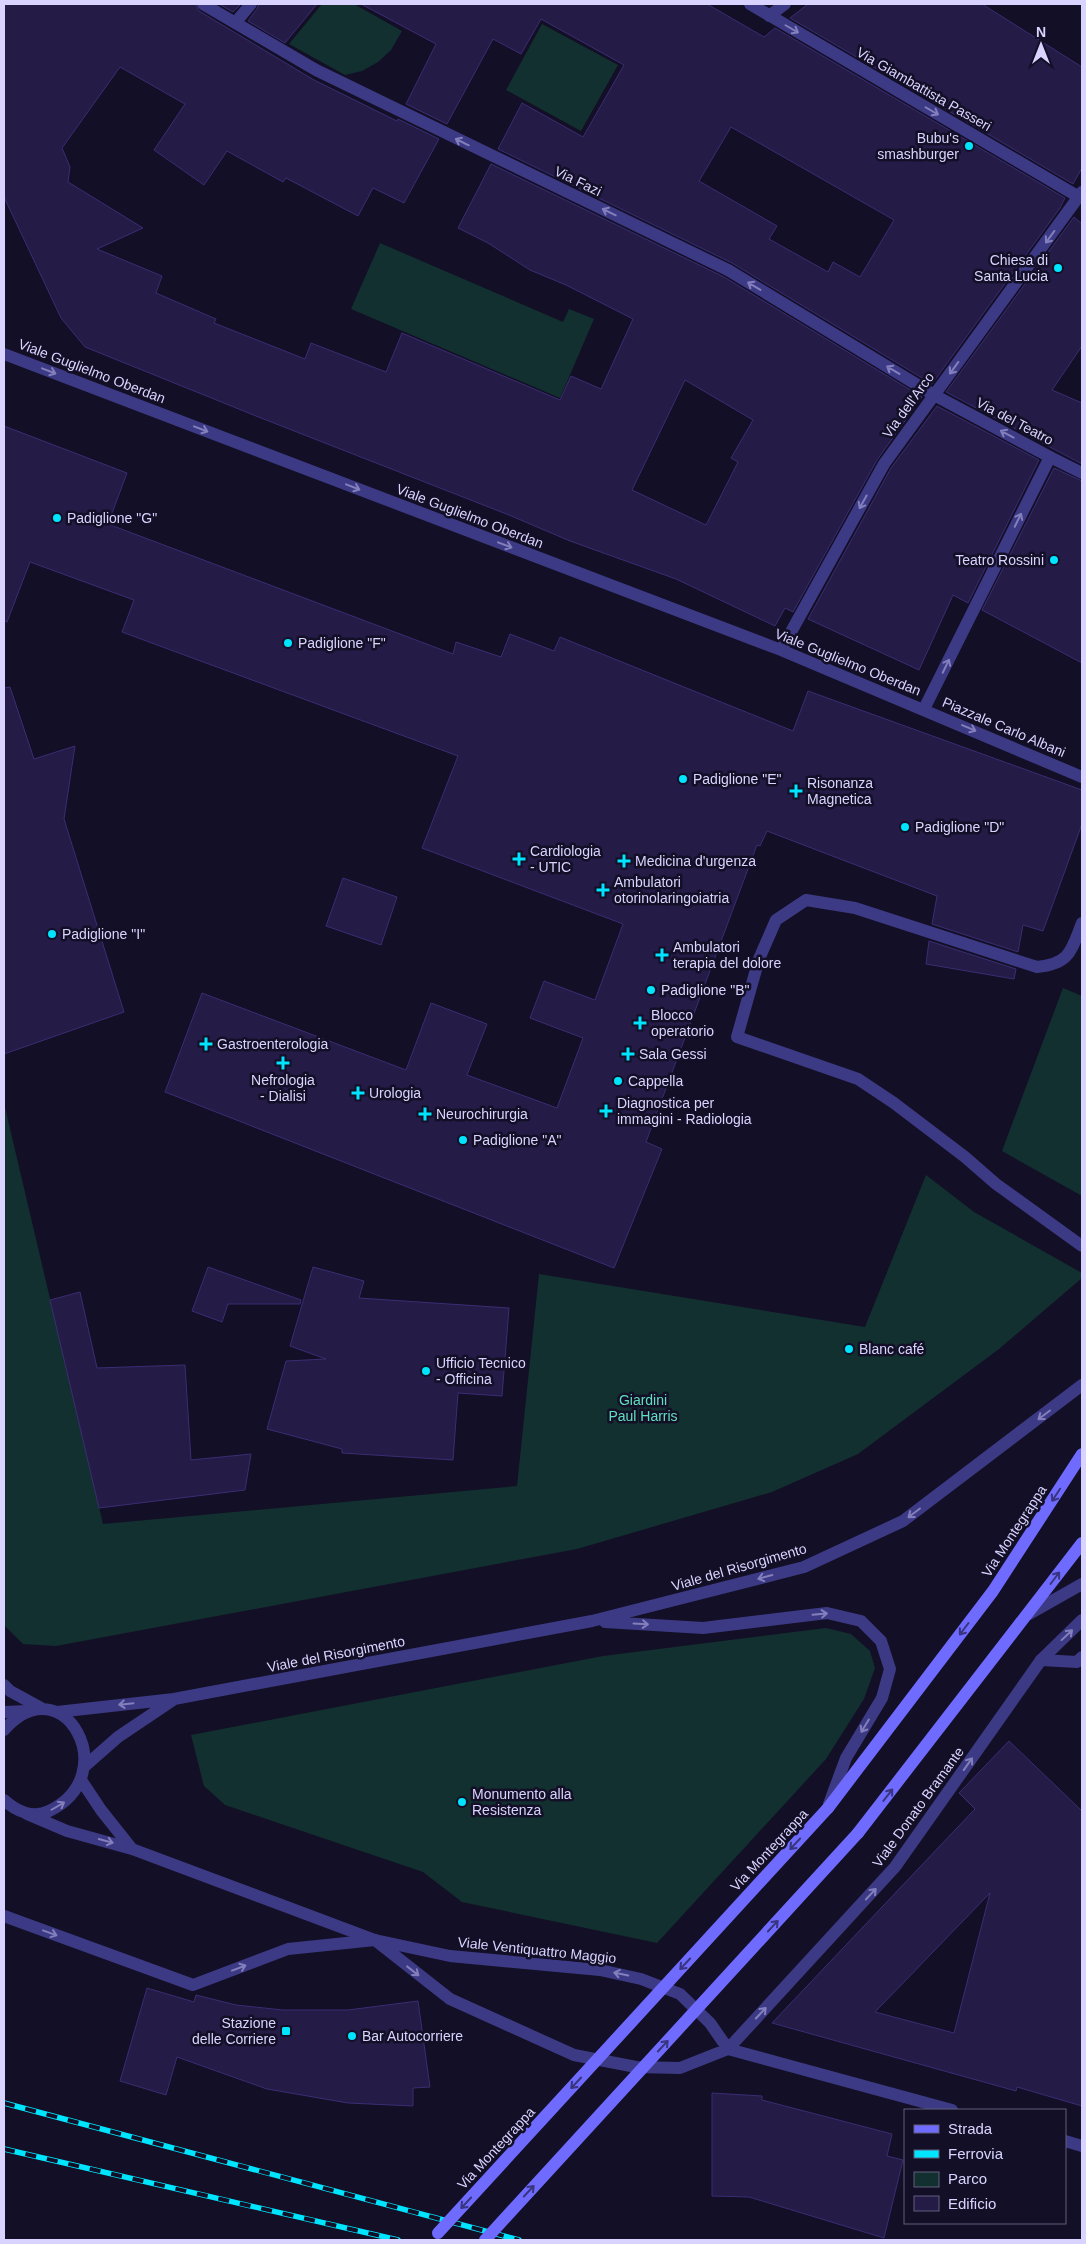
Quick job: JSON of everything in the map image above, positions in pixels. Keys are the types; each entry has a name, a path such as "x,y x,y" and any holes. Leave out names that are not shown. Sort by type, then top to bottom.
{"main road":[{"name":"Via Montegrappa","path":"435,2237 828,1808 993,1591 1082,1454"},
{"path":"484,2240 858,1833 1082,1543"}],"street":[{"name":"Via Fazi","path":"203,4 316,70 728,270 934,395"},
{"path":"236,23 251,4"},
{"name":"Via Giambattista Passeri","path":"750,4 1081,196"},
{"path":"770,16 785,4"},
{"name":"Via dell'Arco","path":"781,650 884,464 1081,196"},
{"name":"Viale Guglielmo Oberdan","path":"4,354 781,650 924,709"},
{"name":"Via del Teatro","path":"934,395 1082,472"},
{"name":"Piazzale Carlo Albani","path":"1050,457 924,709 1082,777"},
{"path":"1082,923 1070,953 1053,965 1038,967 855,908 806,900 776,920 759,959 738,1037 858,1079 894,1103 965,1157 996,1184 1082,1246"},
{"name":"Viale del Risorgimento","path":"57,1712 174,1699 592,1622 804,1566 903,1521 1082,1385"},
{"path":"1029,1614 1082,1584"},
{"name":"Viale del Risorgimento","path":"592,1622 703,1628 827,1613 861,1621 881,1641 890,1669 882,1698 846,1758 828,1808"},
{"name":"Viale Donato Bramante","path":"728,2049 895,1868 1041,1660 1082,1620"},
{"path":"1041,1660 1077,1662 1082,1656"},
{"path":"4,1685 43,1709 57,1712 68,1719 76,1730 83,1750 85,1766 81,1780 63,1804 45,1813 27,1814"},
{"path":"85,1766 118,1737 174,1699"},
{"path":"4,1712 43,1709"},
{"path":"4,1730 14,1719 27,1711"},
{"path":"81,1780 101,1810 132,1849"},
{"name":"Viale Ventiquattro Maggio","path":"7,1804 67,1831 132,1849 375,1940 450,1956 600,1970 641,1979 680,1994 710,2023 728,2049 680,2068 636,2067 574,2055 450,1999 375,1940"},
{"path":"4,1916 193,1985 288,1949 375,1940"},
{"path":"728,2049 948,2109"},
{"path":"1066,2141 1082,2146"}],"green space":[{"path":"322,4 354,4 402,31 391,50 378,62 362,71 345,75 289,44"},
{"path":"542,24 618,65 581,131 506,90"},
{"path":"380,243 563,322 569,309 594,319 560,398 351,309"},
{"path":"1063,988 1082,996 1082,1196 1002,1151"},
{"name":"Giardini Paul Harris","path":"4,1103 103,1524 517,1486 539,1274 865,1327 926,1175 974,1212 1082,1273 1082,1278 999,1349 858,1454 772,1492 577,1549 56,1646 23,1644 4,1625"},
{"path":"826,1628 851,1634 870,1651 875,1668 864,1699 826,1759 657,1943 462,1902 423,1872 225,1805 204,1786 191,1735 603,1656"}],"building":[{"path":"4,4 195,4 199,11 314,80 397,121 398,119 439,139 404,203 373,188 358,216 286,178 283,182 227,151 204,185 154,150 185,104 120,67 62,148 70,167 68,182 143,228 97,249 162,276 156,293 216,319 214,323 305,359 311,343 386,372 402,333 560,400 571,376 601,389 633,319 566,285 530,270 488,243 458,228 491,164 724,277 922,397 877,460 793,612 785,608 775,626 676,579 570,541 85,347 61,318 4,197","holes":["685,380 753,420 731,458 738,462 706,525 632,490"]},
{"path":"219,4 241,4 233,12"},
{"path":"259,4 317,4 285,43 248,21"},
{"path":"361,4 707,4 764,37 775,28 1065,198 1060,208 932,384 732,263 498,149 522,103 583,137 624,65 541,19 521,54 493,39 447,124 406,104 436,44","holes":["731,127 894,220 860,277 833,262 828,272 769,239 777,226 699,181"]},
{"path":"808,4 982,4 1082,67 1082,168 1073,184 790,18"},
{"path":"1074,217 1082,224 1082,346 1052,390 1082,403 1082,464 946,392"},
{"path":"937,406 1039,460 968,603 953,595 919,670 808,619 891,468"},
{"path":"4,426 127,473 108,524 453,654 456,642 501,657 510,634 554,651 560,637 793,731 808,691 1082,790 1082,824 1043,931 1023,925 1018,952 932,924 937,896 767,831 760,846 757,845 646,1142 662,1149 614,1268 165,1092 202,993 406,1070 431,1003 487,1024 467,1075 557,1108 583,1038 530,1018 544,981 595,1000 623,924 422,848 458,756 122,632 134,600 30,562 7,622 4,621"},
{"name":"Teatro Rossini","path":"1054,468 1082,481 1082,663 982,610"},
{"name":"Padiglione \"I\"","path":"10,687 34,759 75,746 64,819 124,1012 4,1054 4,688"},
{"path":"343,878 397,897 381,945 326,926"},
{"path":"929,941 1016,969 1014,979 926,964"},
{"path":"208,1267 301,1300 300,1304 228,1304 222,1322 192,1311"},
{"path":"313,1267 364,1281 359,1298 509,1308 502,1396 458,1393 453,1460 342,1453 342,1449 267,1429 286,1361 326,1359 290,1346"},
{"path":"80,1292 97,1368 185,1365 191,1460 251,1454 245,1490 99,1508 50,1300"},
{"path":"1009,1741 1082,1811 1082,2106 1017,2087 1016,2091 772,2023 975,1809 959,1793","holes":["990,1893 954,2033 875,2012"]},
{"path":"147,1988 194,2002 196,1995 236,2005 283,2010 348,2010 418,2001 430,2087 413,2088 413,2106 348,2103 267,2089 177,2057 166,2095 120,2081"},
{"path":"712,2093 762,2096 762,2100 892,2134 887,2156 903,2160 884,2238 749,2197 712,2196"}],"railway":[{"path":"4,2103 519,2240"},
{"path":"4,2149 398,2240"}],"place":[{"name":"Bubu's smashburger","path":"969,146"},
{"name":"Chiesa di Santa Lucia","path":"1058,268"},
{"name":"Padiglione \"G\"","path":"57,518"},
{"name":"Teatro Rossini","path":"1054,560"},
{"name":"Padiglione \"F\"","path":"288,643"},
{"name":"Padiglione \"E\"","path":"683,779"},
{"name":"Risonanza Magnetica","path":"796,791"},
{"name":"Padiglione \"D\"","path":"905,827"},
{"name":"Cardiologia - UTIC","path":"519,859"},
{"name":"Medicina d'urgenza","path":"624,861"},
{"name":"Ambulatori otorinolaringoiatria","path":"603,890"},
{"name":"Padiglione \"I\"","path":"52,934"},
{"name":"Ambulatori terapia del dolore","path":"662,955"},
{"name":"Padiglione \"B\"","path":"651,990"},
{"name":"Blocco operatorio","path":"640,1023"},
{"name":"Gastroenterologia","path":"206,1044"},
{"name":"Sala Gessi","path":"628,1054"},
{"name":"Nefrologia - Dialisi","path":"283,1063"},
{"name":"Cappella","path":"618,1081"},
{"name":"Urologia","path":"358,1093"},
{"name":"Diagnostica per immagini - Radiologia","path":"606,1111"},
{"name":"Neurochirurgia","path":"425,1114"},
{"name":"Padiglione \"A\"","path":"463,1140"},
{"name":"Blanc café","path":"849,1349"},
{"name":"Ufficio Tecnico - Officina","path":"426,1371"},
{"name":"Monumento alla Resistenza","path":"462,1802"},
{"name":"Stazione delle Corriere","path":"286,2031"},
{"name":"Bar Autocorriere","path":"352,2036"}]}
